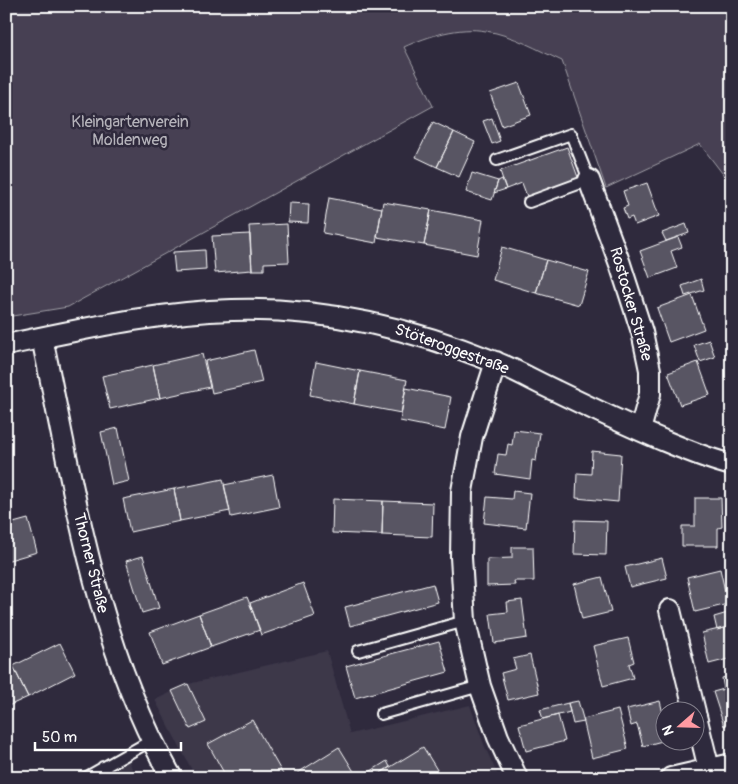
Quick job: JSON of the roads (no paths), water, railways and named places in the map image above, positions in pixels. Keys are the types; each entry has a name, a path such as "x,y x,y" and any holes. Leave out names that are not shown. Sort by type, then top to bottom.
{"street":[{"name":"Rostocker Straße","path":"590,180 642,332 650,370 650,394 640,430"},
{"name":"Stöteroggestraße","path":"6,345 169,315 233,310 298,312 344,317 391,326 431,338 496,362 640,430 709,458 732,465"},
{"name":"Thorner Straße","path":"42,338 85,546 100,602 125,679 152,740 172,778"},
{"path":"496,362 472,437 461,496 461,557 465,621 480,686 498,738 517,778"},
{"path":"670,610 692,702"},
{"path":"705,752 709,769"},
{"path":"671,778 732,764"}],"lane":[{"name":"Rostocker Straße","path":"497,160 571,134 590,180"},
{"path":"529,202 590,180"},
{"path":"358,651 465,621"},
{"path":"381,714 480,686"},
{"path":"85,778 152,740"},
{"path":"103,768 109,778"}],"park label":[{"name":"Kleingartenverein Moldenweg","path":"130,131"}]}
